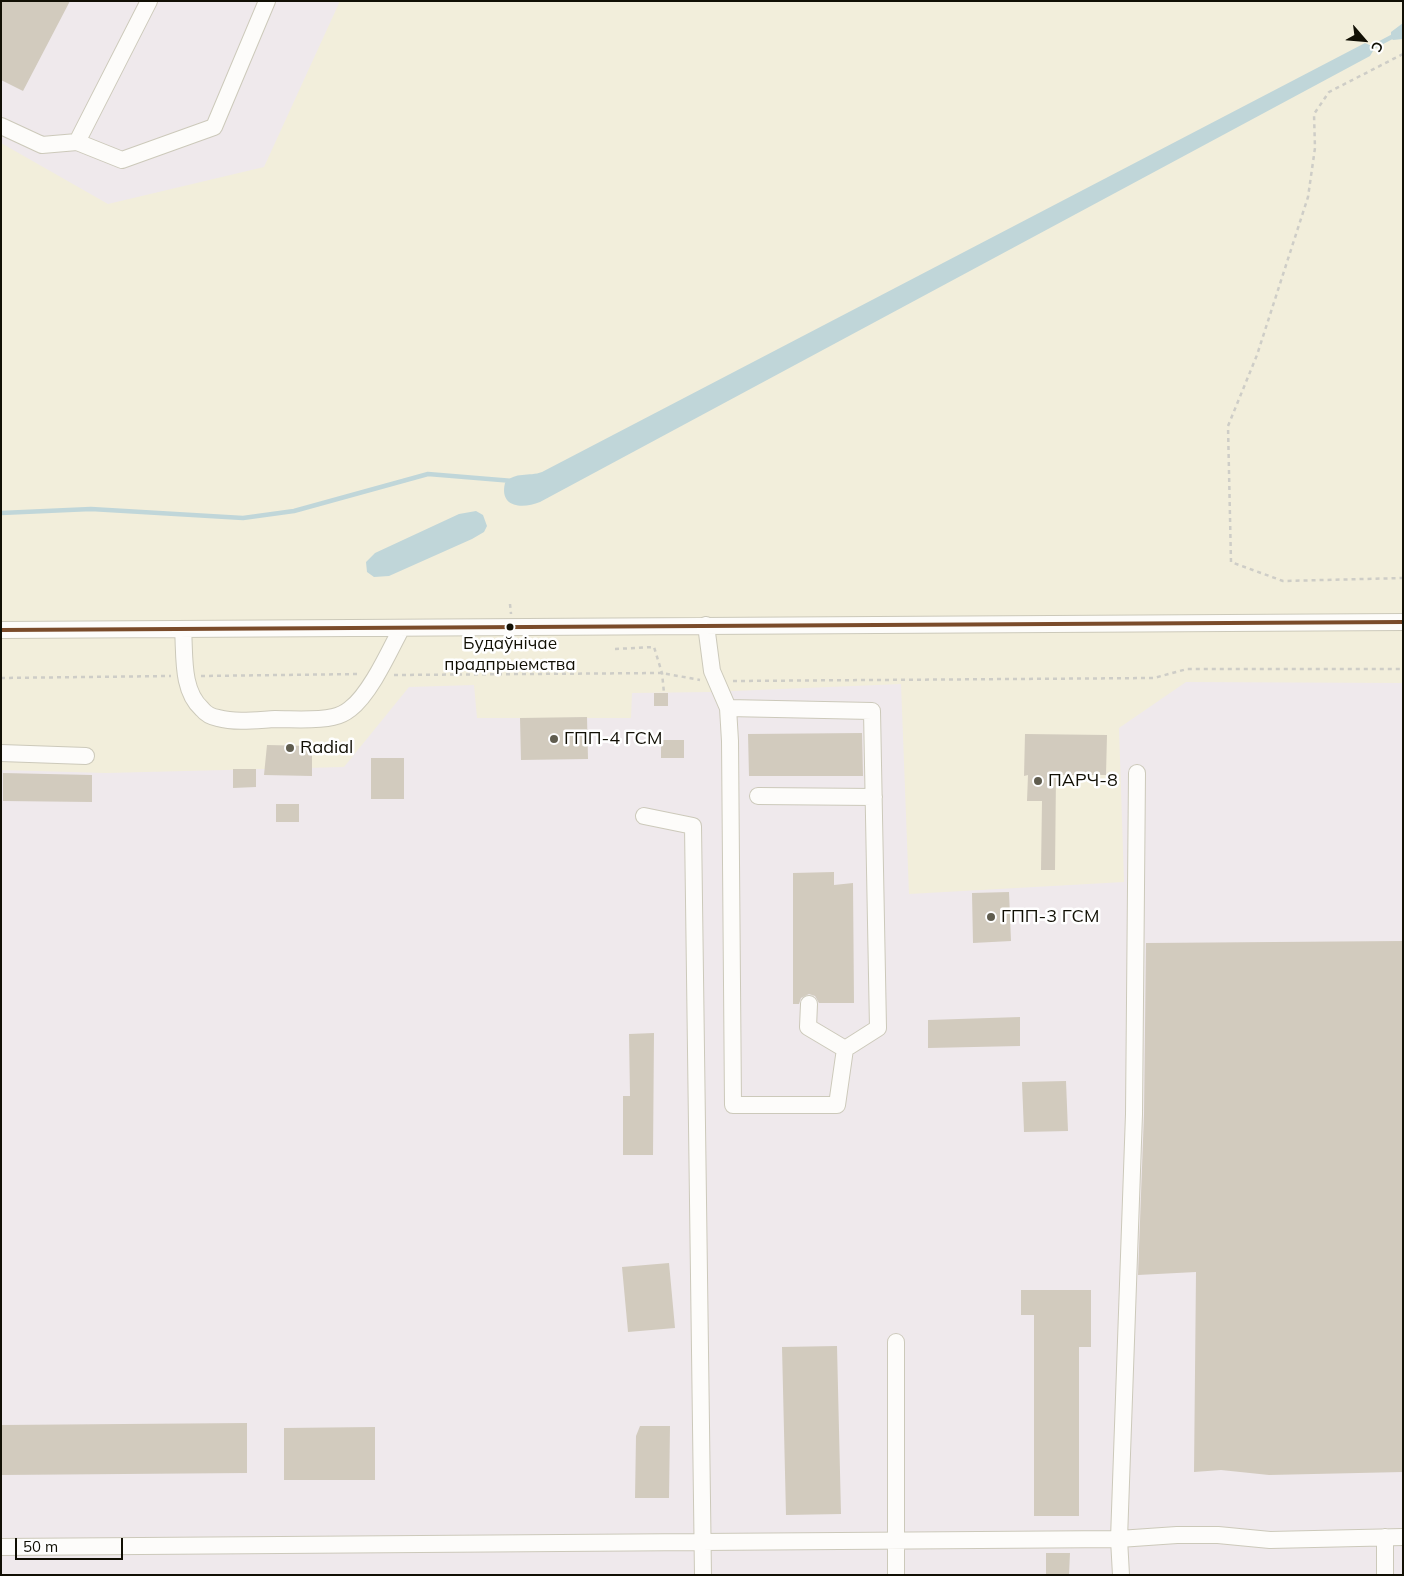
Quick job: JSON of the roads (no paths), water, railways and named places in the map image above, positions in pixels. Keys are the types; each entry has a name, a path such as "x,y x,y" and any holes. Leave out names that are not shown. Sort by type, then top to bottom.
{"street":[{"path":"77,142 148,1"},
{"path":"1,126 42,146 77,142 122,160 214,127 267,1"},
{"path":"1,630 1403,622"},
{"path":"706,625 712,671 728,708 730,741 732,1105 837,1105 846,1048 878,1028 872,711 728,708"},
{"path":"183,630 186,676 191,694 201,709 208,714 217,718 235,720 322,718 341,714 350,709 362,696 377,674 401,629"},
{"path":"1,753 86,756"},
{"path":"1121,1575 1119,1539 1134,1114 1137,773"},
{"path":"758,796 874,797"},
{"path":"644,816 693,826 703,1575"},
{"path":"809,1004 808,1027 846,1048"},
{"path":"896,1342 896,1575"},
{"path":"1,1547 1119,1539 1218,1534 1270,1540 1403,1537"},
{"path":"1385,1537 1385,1575"}],"waterway":[{"path":"1369,49 1403,31"},
{"path":"1,513 91,509 243,518 294,511 428,474 513,481"}],"place":[{"name":"Будаўнічае прадпрыемства","path":"510,627"},
{"name":"ГПП-4 ГСМ","path":"554,739"},
{"name":"Radial","path":"290,748"},
{"name":"ПАРЧ-8","path":"1038,781"},
{"name":"ГПП-3 ГСМ","path":"991,917"}]}
